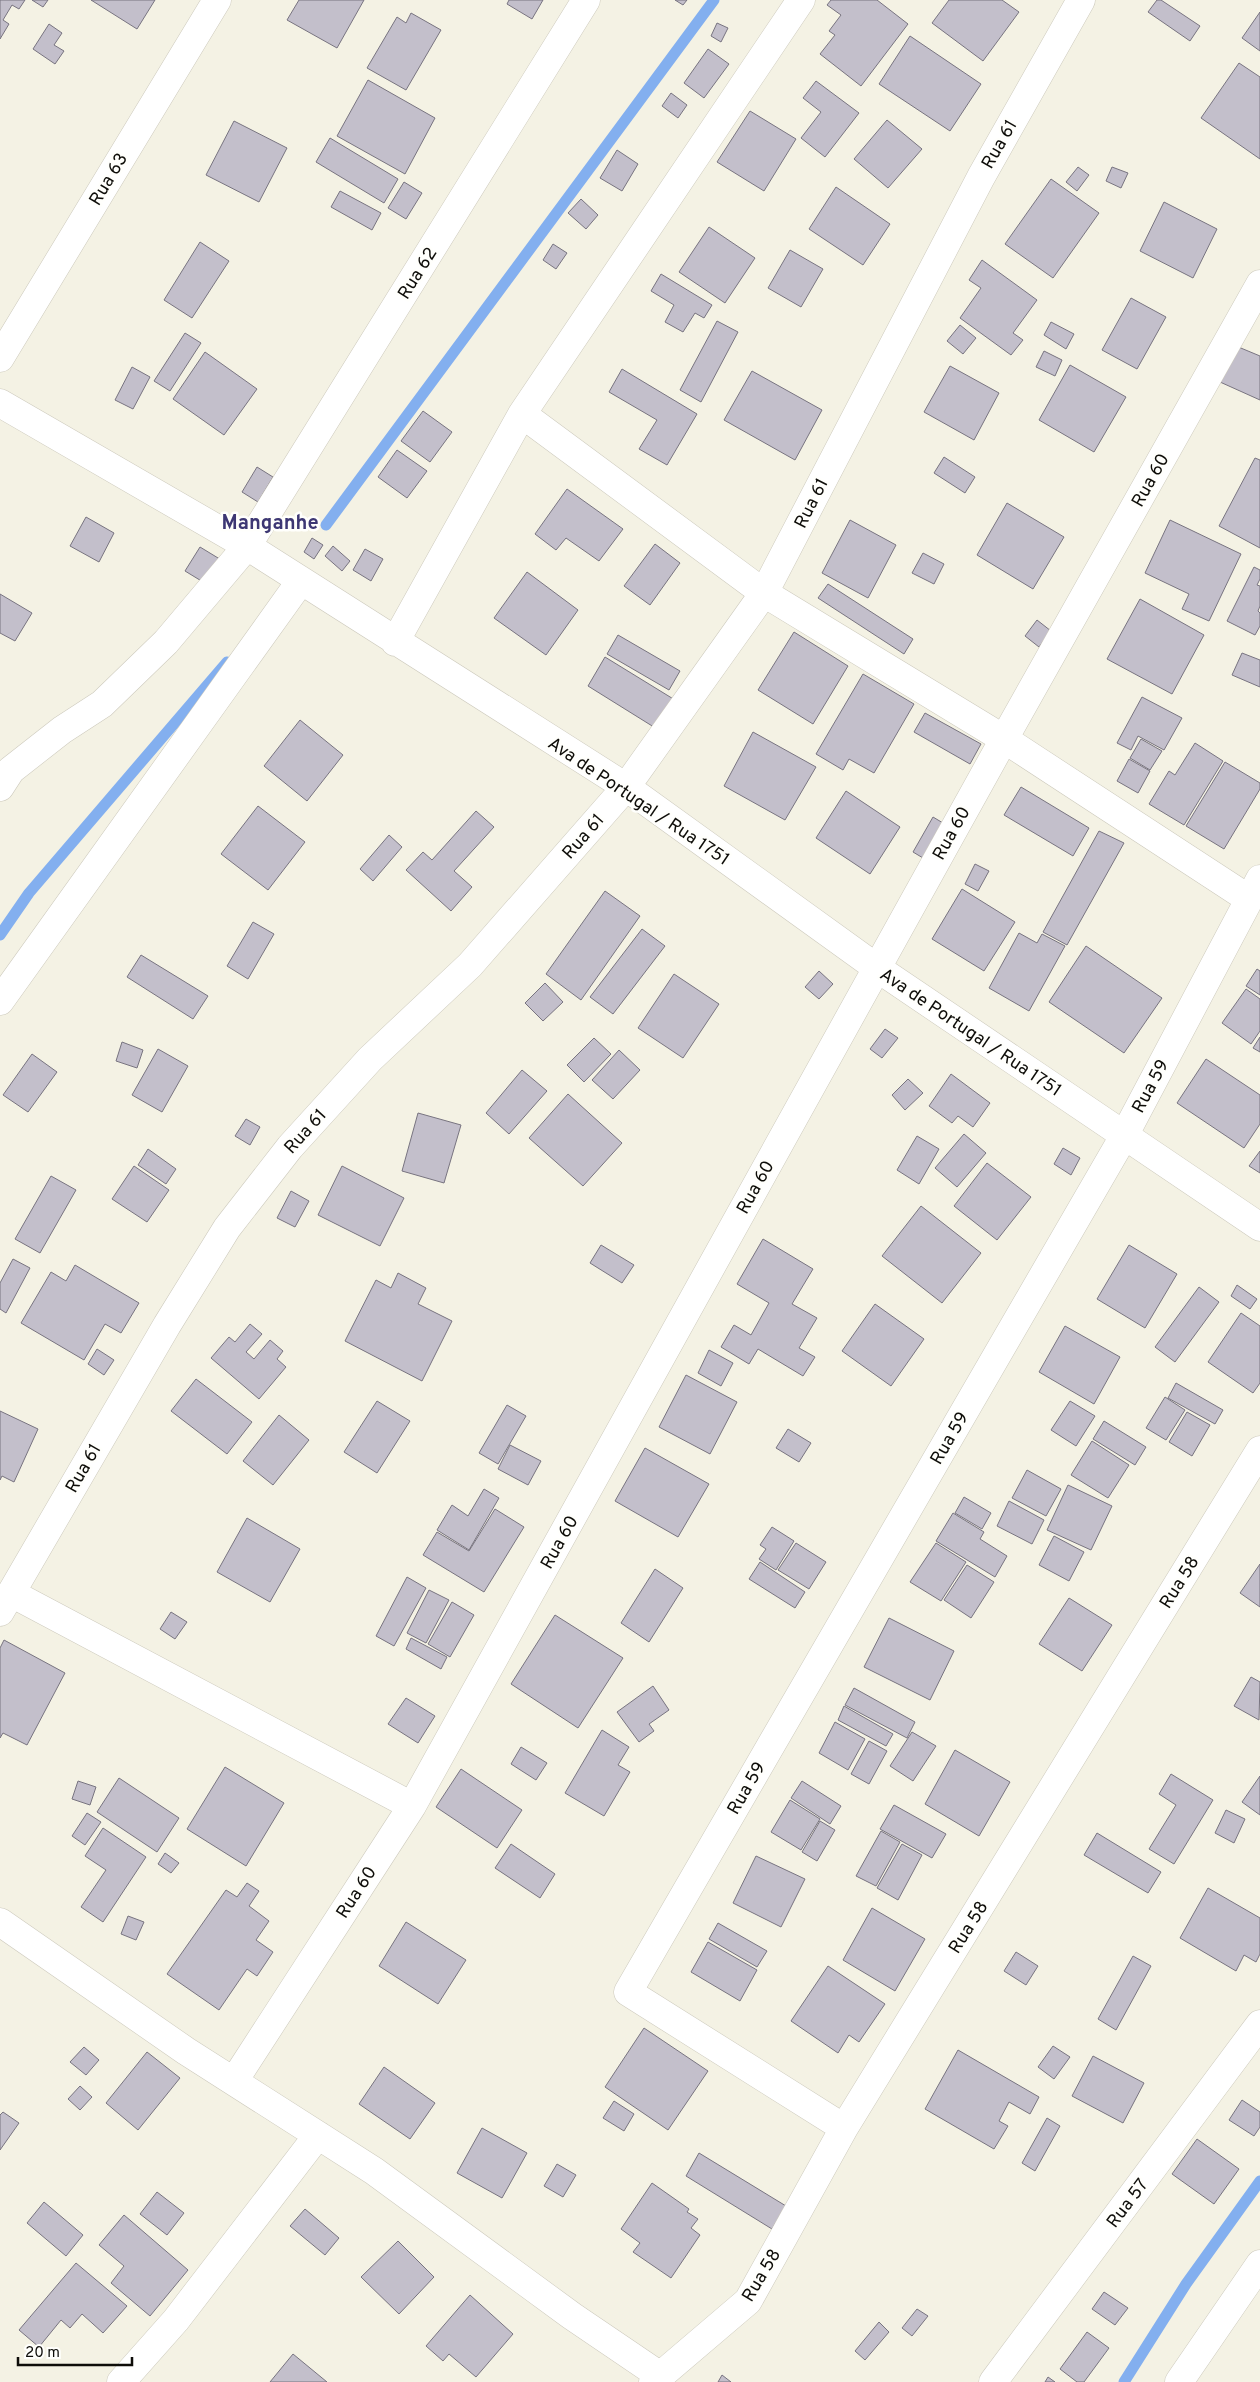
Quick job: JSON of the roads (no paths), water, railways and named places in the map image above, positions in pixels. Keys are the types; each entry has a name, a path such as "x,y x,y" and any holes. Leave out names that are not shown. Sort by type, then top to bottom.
{"street":[{"name":"Rua 63","path":"0,358 216,0"},
{"name":"Rua 62","path":"0,787 11,770 62,730 102,704 166,642 247,546 586,0"},
{"path":"395,642 522,414 801,0"},
{"name":"Rua 61","path":"5,1602 227,1228 290,1147 370,1059 470,965 626,787 764,593 981,177 1081,0"},
{"name":"Rua 60","path":"234,2082 412,1806 1004,739 1260,284"},
{"name":"Ava de Portugal / Rua 1751","path":"0,403 247,546 300,582 626,787 877,968 1260,1227"},
{"path":"522,414 764,593 1254,889"},
{"path":"0,1001 300,582"},
{"name":"Rua 59","path":"844,2128 628,1992 1124,1136 1254,889"},
{"name":"Rua 58","path":"656,2379 748,2301 844,2128 1260,1450"},
{"path":"5,1602 412,1806"},
{"path":"0,1922 234,2082 374,2170 656,2379"},
{"name":"Rua 57","path":"993,2382 1260,2024"},
{"path":"121,2382 176,2320 318,2135"},
{"path":"1179,2382 1260,2264"}],"waterway":[{"path":"326,525 714,0"},
{"path":"0,935 29,893 227,662"},
{"path":"1124,2382 1186,2284 1260,2181"}],"district":[{"name":"Manganhe","path":"270,522"}]}
